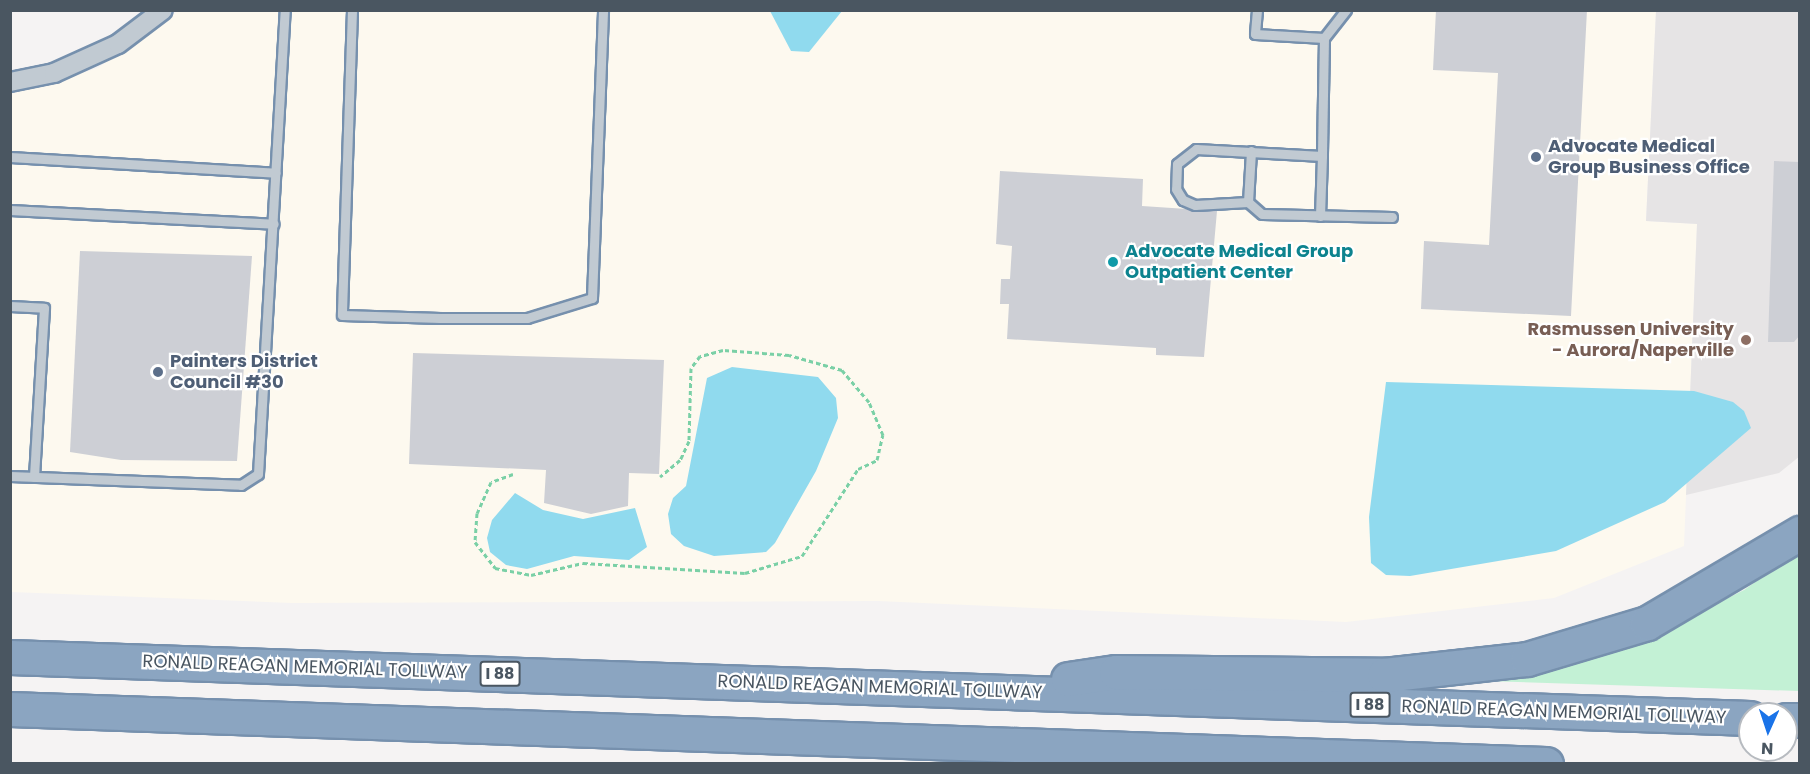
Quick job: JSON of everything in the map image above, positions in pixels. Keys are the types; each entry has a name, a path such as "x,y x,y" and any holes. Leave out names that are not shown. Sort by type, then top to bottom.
{"highway":[{"path":"990,691 1116,672 1384,675 1527,659 1647,623 1735,576 1800,533"},
{"name":"RONALD REAGAN MEMORIAL TOLLWAY","path":"10,657 1738,718"},
{"path":"10,709 1546,764"},
{"path":"1054,746 1097,764"}],"street":[{"path":"10,82 54,73 118,44 163,10"}],"lane":[{"path":"10,476 241,485 258,474 285,10"},
{"path":"352,10 342,315 527,318 592,298 603,10"},
{"path":"1257,10 1256,34 1324,38"},
{"path":"1320,216 1324,38 1346,10"},
{"path":"1322,156 1196,149 1184,154 1175,176 1183,201 1248,202 1263,214 1392,217"},
{"path":"1248,202 1251,151"},
{"path":"10,157 276,173"},
{"path":"10,210 274,224"},
{"path":"10,306 44,308 34,477"}],"path":[{"path":"513,474 491,483 477,513 475,542 495,568 531,575 583,563 746,573 802,556 858,469 877,460 883,435 869,402 843,370 789,355 723,350 700,356 691,368 689,441 680,460 660,477"}],"shaded area":[{"path":"178,11 1656,11 1646,221 1697,224 1684,546 1554,598 1346,622 878,601 292,603 11,592 11,94 98,68"},
{"name":"Rasmussen University - Aurora/Naperville","path":"1656,11 1799,11 1800,456 1779,473 1686,495 1697,224 1646,221"}],"green space":[{"path":"1799,551 1799,691 1486,681 1638,643 1744,590"}],"water":[{"path":"770,11 842,11 809,52 791,51"},
{"path":"732,367 818,377 836,398 838,418 816,471 775,543 766,552 714,556 684,546 671,534 668,514 673,498 686,486 707,378"},
{"path":"1386,382 1694,391 1733,402 1744,411 1751,428 1665,502 1556,551 1410,576 1386,575 1371,563 1369,517"},
{"path":"515,493 543,510 583,519 635,508 647,547 629,560 574,556 527,569 506,565 490,552 487,538 492,520"}],"building":[{"name":"Advocate Medical Group Business Office","path":"1436,10 1587,10 1571,316 1421,309 1424,241 1489,245 1498,73 1433,70"},
{"path":"1774,161 1800,162 1800,335 1794,342 1768,342"},
{"name":"Advocate Medical Group Outpatient Center","path":"1000,171 1143,179 1142,206 1217,211 1204,357 1156,355 1156,348 1007,339 1009,304 1000,304 1001,279 1010,279 1012,246 996,244"},
{"name":"Painters District Council #30","path":"80,251 252,256 237,461 121,460 70,452"},
{"path":"413,353 664,360 659,474 629,473 628,506 591,514 544,503 546,470 409,464"}],"place":[{"name":"Advocate Medical Group Business Office","path":"1536,157"},
{"name":"Advocate Medical Group Outpatient Center","path":"1113,262"},
{"name":"Rasmussen University - Aurora/Naperville","path":"1746,340"},
{"name":"Painters District Council #30","path":"158,372"}]}
